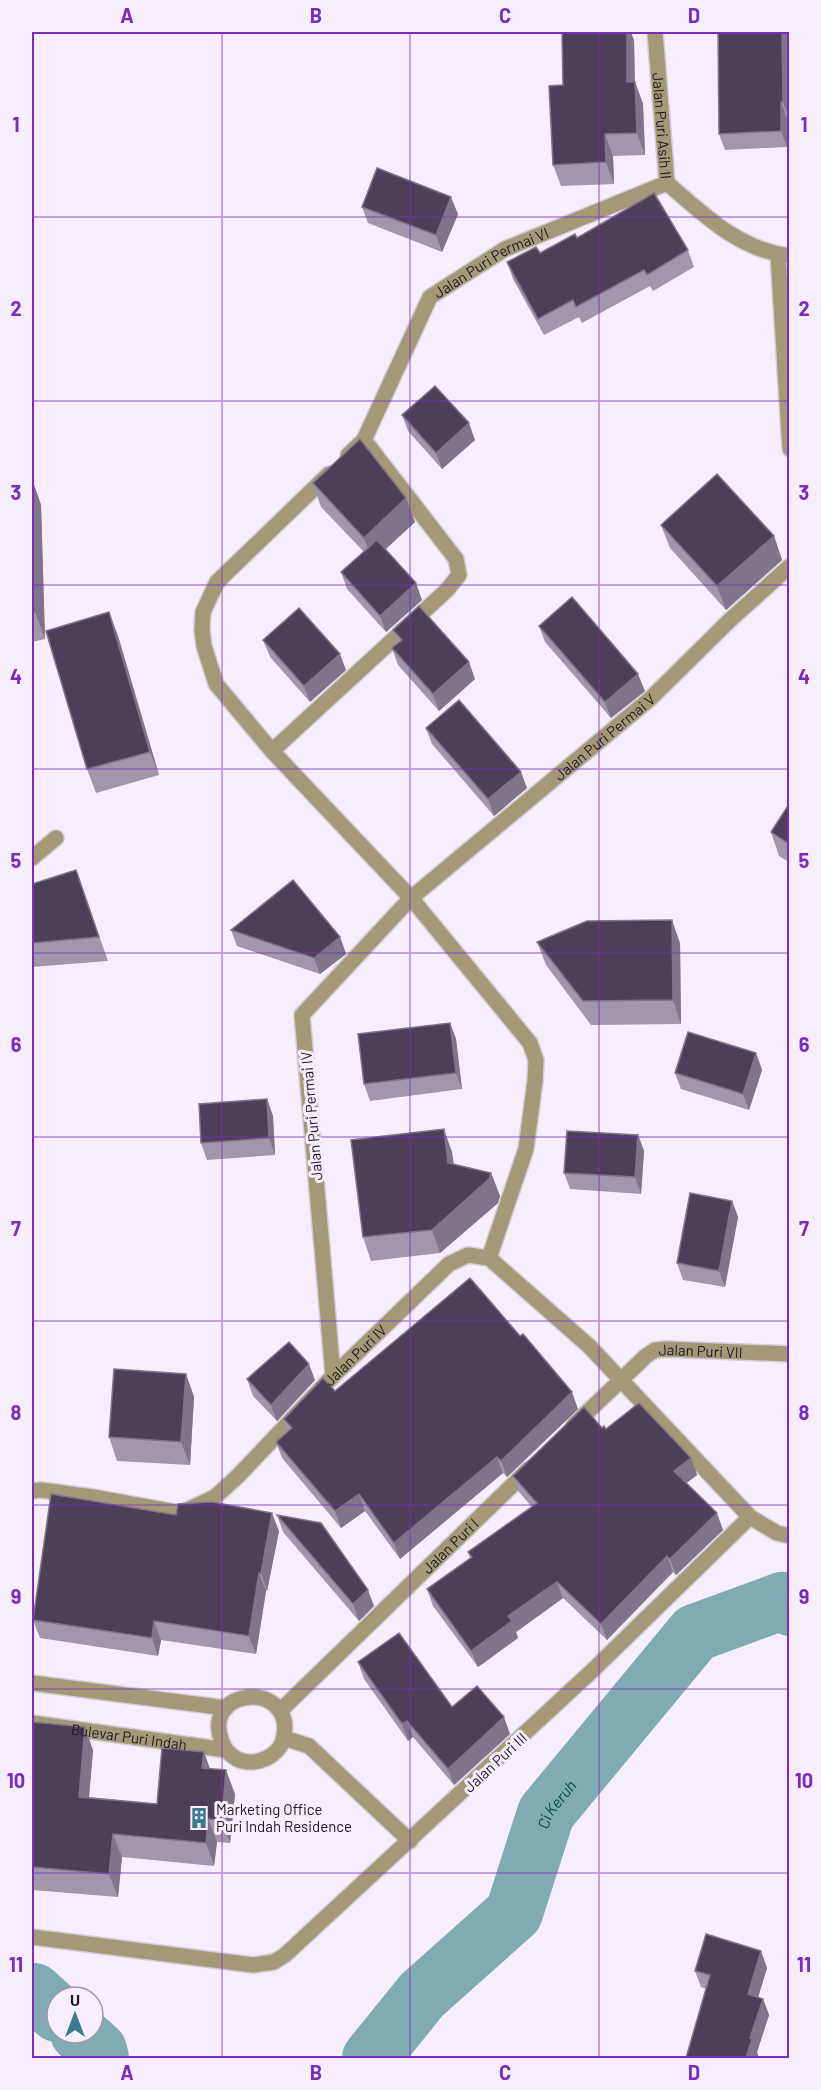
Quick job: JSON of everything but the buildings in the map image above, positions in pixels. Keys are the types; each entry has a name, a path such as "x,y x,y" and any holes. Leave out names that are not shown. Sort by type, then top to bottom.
{"street":[{"name":"Jalan Puri Asih II","path":"655,32 667,183 722,229 747,245 784,256"},
{"name":"Jalan Puri Permai VI","path":"364,440 430,297 505,249 667,183"},
{"path":"784,256 789,449"},
{"path":"272,751 447,590 459,574 456,559 364,440 217,582 203,612 204,646 216,684 272,751 411,898 530,1043 536,1060 526,1149 489,1258 589,1346 750,1517 777,1533 789,1536"},
{"name":"Jalan Puri Permai V","path":"411,898 651,698 789,566"},
{"path":"32,858 56,838"},
{"name":"Jalan Puri Permai IV","path":"333,1376 302,1015 411,898"},
{"name":"Jalan Puri IV","path":"32,1491 41,1490 93,1497 182,1513 216,1497 333,1376 449,1264 468,1255 489,1258"},
{"name":"Jalan Puri VII","path":"621,1379 655,1350 789,1354"},
{"path":"562,1436 621,1379"},
{"name":"Jalan Puri I","path":"280,1712 537,1461"},
{"name":"Jalan Puri III","path":"32,1937 253,1965 274,1962 285,1955 410,1841 593,1670 750,1517"},
{"path":"32,1683 226,1708"},
{"path":"254,1696 269,1700 280,1712 285,1724 284,1738 277,1750 266,1759 252,1762 238,1759 226,1750 220,1741 218,1729 220,1717 226,1708 238,1698 254,1696"},
{"name":"Bulevar Puri Indah","path":"32,1723 226,1750"},
{"path":"284,1738 309,1746 410,1841"}],"waterway":[{"name":"Ci Keruh","path":"371,2058 422,1995 514,1913 546,1813 695,1633 782,1601 790,1607"},
{"name":"Ci Keruh","path":"32,1992 45,2002"},
{"name":"Ci Keruh","path":"92,2045 98,2050 100,2058"}],"place":[{"name":"Marketing Office Puri Indah Residence","path":"199,1818"}]}
